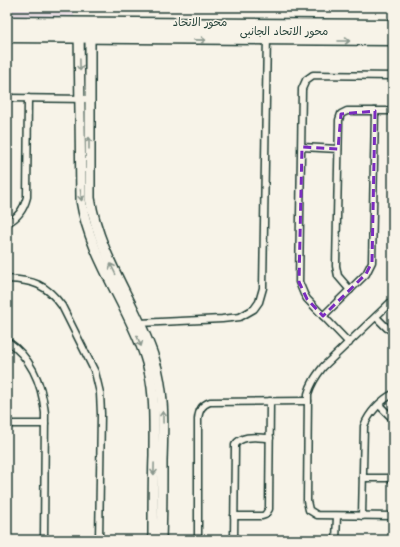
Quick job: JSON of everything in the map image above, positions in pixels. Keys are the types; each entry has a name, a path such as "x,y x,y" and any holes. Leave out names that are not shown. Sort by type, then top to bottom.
{"street":[{"name":"محور الاتحاد الجانبى","path":"7,20 393,23"},
{"name":"محور الاتحاد","path":"7,26 79,33"},
{"name":"محور الاتحاد","path":"7,34 393,28"},
{"path":"79,33 85,99 91,210 97,232 106,254 155,360 161,391 163,431 161,540"},
{"name":"محور الاتحاد","path":"90,33 267,38 393,35"},
{"path":"7,39 90,33 80,188 86,224 99,258 135,331 146,357 152,385 155,412 153,540"},
{"name":"محور الاتحاد الجانبى","path":"267,38 393,42"},
{"path":"139,323 231,319 248,314 259,302 263,288 267,38"},
{"path":"349,343 304,294 299,282 302,89 303,84 309,77 318,74 393,76"},
{"path":"7,98 85,99"},
{"path":"7,223 16,218 21,212 27,197 28,98"},
{"path":"350,290 341,280 336,271 338,120 341,114 347,111 393,111"},
{"path":"323,316 366,274 372,262 375,111"},
{"path":"302,148 338,149"},
{"path":"7,279 34,282 49,291 55,297 62,306 95,372 100,403 99,540"},
{"path":"393,300 324,367 314,379 308,394 307,506 309,510 316,515 393,516"},
{"path":"376,317 386,328 393,332"},
{"path":"7,341 28,361 37,378 43,397 45,424 44,540"},
{"path":"362,516 364,426 369,416 379,405 393,394"},
{"path":"234,516 262,516 269,509 270,401"},
{"path":"198,540 198,420 204,404 210,402 308,401"},
{"path":"379,405 393,419"},
{"path":"7,424 45,424"},
{"path":"234,540 235,445 238,440 244,438 270,438"},
{"path":"363,478 393,478"},
{"path":"336,540 337,516"}],"highlighted area":[{"path":"375,111 372,262 366,274 323,316 307,299 299,282 302,147 338,149 341,114"}],"shaded area":[{"path":"7,7 74,7 74,30 7,29"}]}
